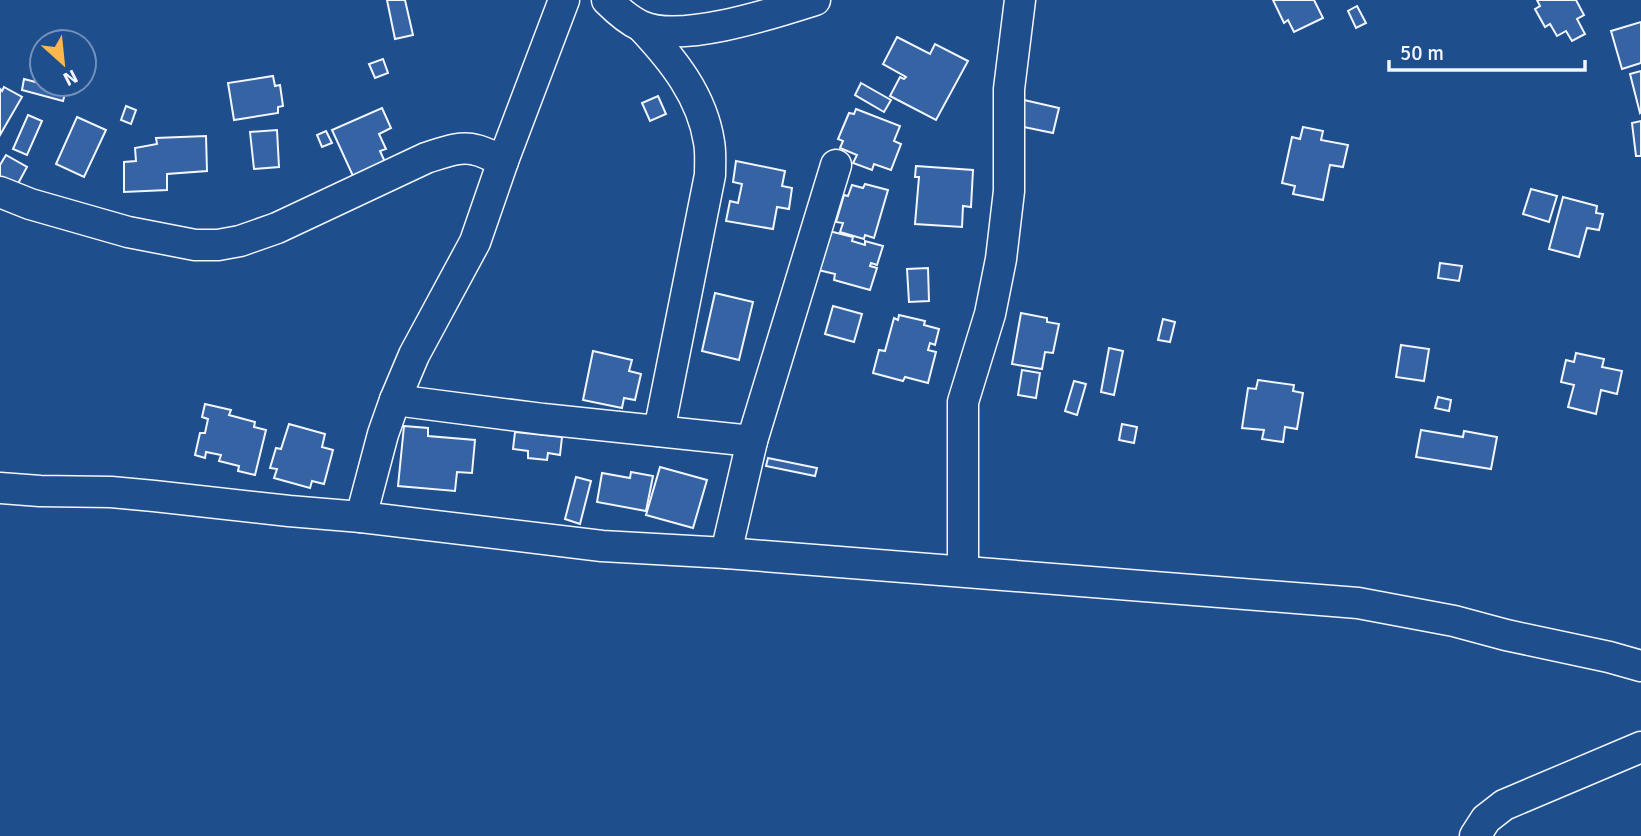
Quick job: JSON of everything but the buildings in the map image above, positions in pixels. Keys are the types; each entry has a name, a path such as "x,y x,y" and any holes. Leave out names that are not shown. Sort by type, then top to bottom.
{"street":[{"path":"361,517 395,400 414,355 475,242 564,0"},
{"path":"607,0 619,12 642,27 667,54 686,82 701,112 710,143 710,174 659,431"},
{"path":"642,27 670,32 710,28 769,15 815,0"},
{"path":"963,571 963,402 990,314 1001,259 1009,191 1009,89 1020,0"},
{"path":"0,192 30,204 128,232 195,245 218,245 240,241 277,228 426,158 445,152 474,149 503,161"},
{"path":"726,553 752,442 836,165"},
{"path":"395,400 752,442"},
{"path":"0,488 111,492 361,517 602,546 726,553 1358,603 1454,621 1641,666"},
{"path":"1475,836 1486,819 1504,805 1641,747"}]}
